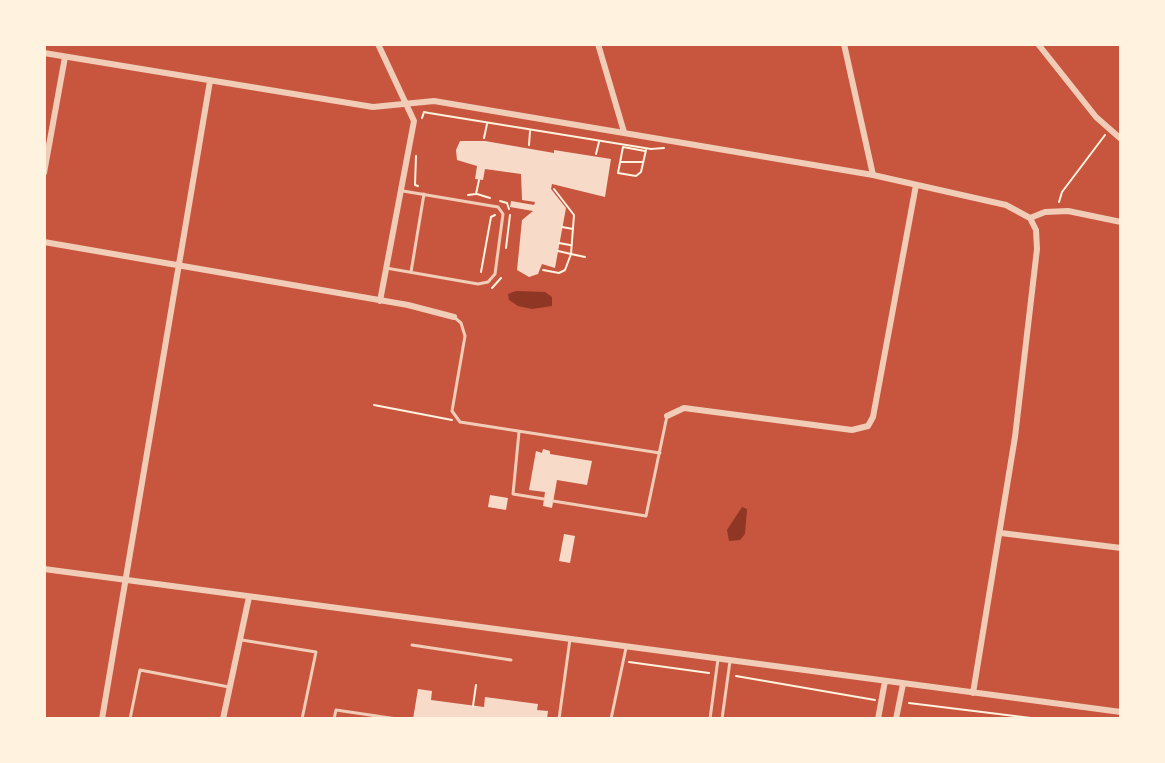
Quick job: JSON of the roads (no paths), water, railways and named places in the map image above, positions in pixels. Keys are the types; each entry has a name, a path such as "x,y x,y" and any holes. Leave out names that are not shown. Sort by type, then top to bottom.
{"street":[{"path":"378,44 414,121 380,301"},
{"path":"598,44 624,132"},
{"path":"844,44 873,175"},
{"path":"1038,44 1109,129 1121,139"},
{"path":"44,53 373,107 434,101 624,132 873,175 1006,205 1030,218 1036,230 1037,249 1001,533 973,693"},
{"path":"44,173 65,57"},
{"path":"102,719 210,81"},
{"path":"667,416 684,408 852,430 868,426 873,417 916,185"},
{"path":"1030,218 1057,211 1121,222"},
{"path":"44,242 380,301 454,317"},
{"path":"1001,533 1121,548"},
{"path":"44,569 1121,712"},
{"path":"223,719 249,597"},
{"path":"878,719 885,681"},
{"path":"896,719 903,684"}],"lane":[{"path":"386,268 478,284 488,282 495,274 503,214 498,207 401,190"},
{"path":"411,272 424,194"},
{"path":"454,317 461,323 465,336 452,411 460,422 660,453"},
{"path":"553,501 646,516 667,416"},
{"path":"519,432 513,494 544,499"},
{"path":"559,719 570,639"},
{"path":"242,640 316,652 302,719"},
{"path":"412,645 511,660"},
{"path":"611,719 626,647"},
{"path":"710,719 718,659"},
{"path":"722,719 730,661"},
{"path":"130,719 140,670 232,688"},
{"path":"334,719 336,710 397,719"}]}
